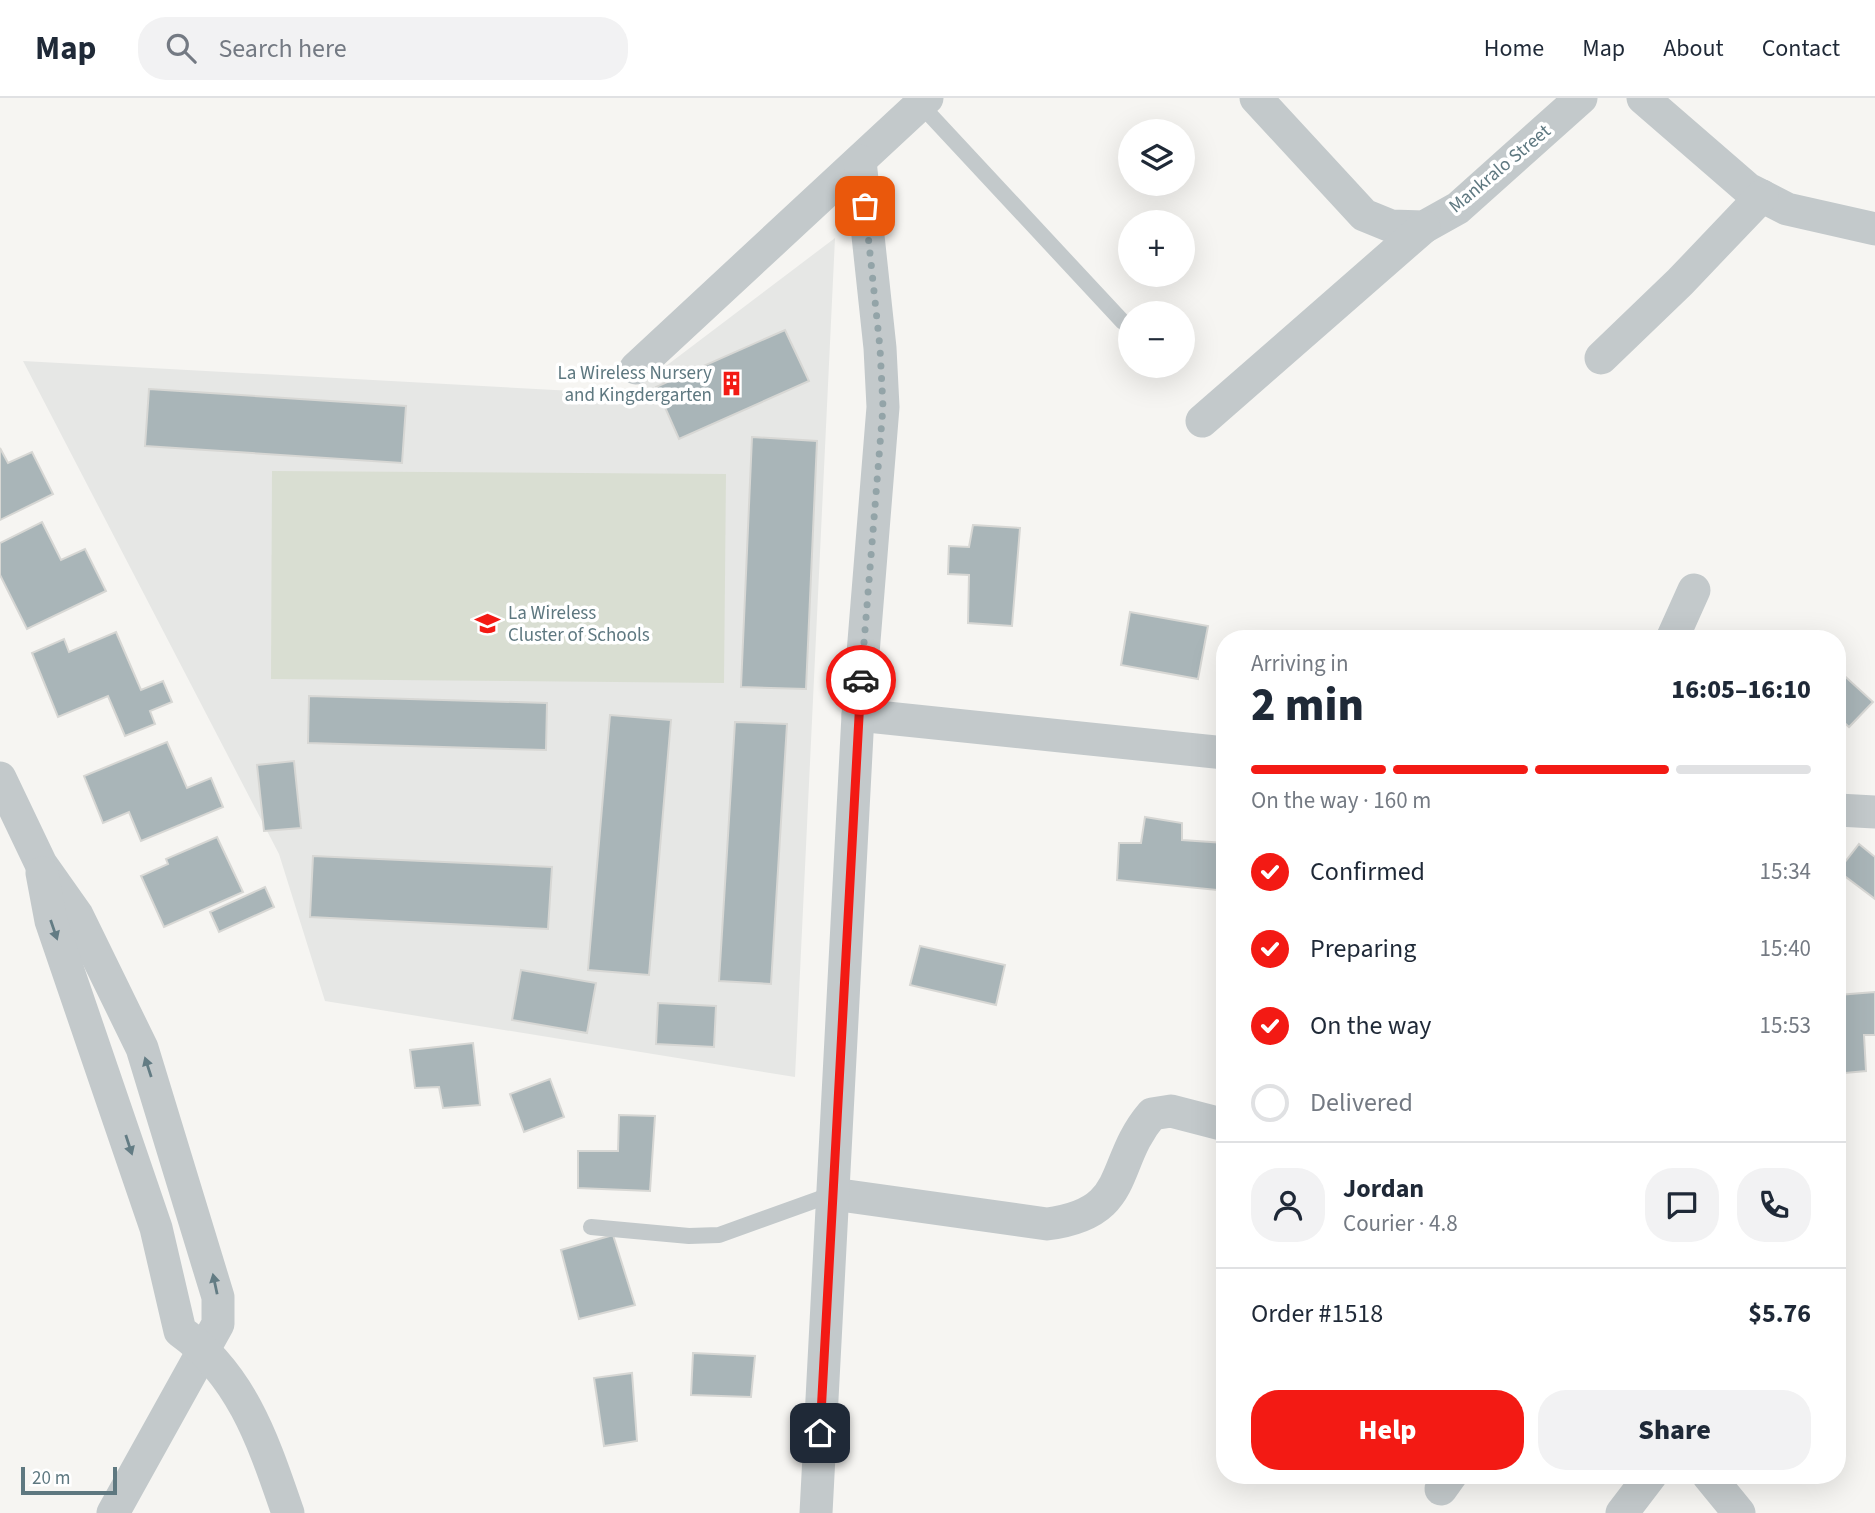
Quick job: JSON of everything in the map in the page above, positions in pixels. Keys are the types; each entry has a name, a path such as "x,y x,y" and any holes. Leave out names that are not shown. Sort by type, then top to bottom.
{"street":[{"path":"1256,98 1364,215 1391,226 1424,227"},
{"name":"Mankralo Street","path":"1202,421 1424,227 1458,208 1581,98"},
{"path":"1643,98 1748,189 1787,209 1875,229"},
{"path":"636,369 923,101"},
{"path":"816,1513 858,715 883,407 880,348 860,161"},
{"path":"1601,358 1680,282 1762,196"},
{"path":"1676,630 1694,590"},
{"path":"858,715 1216,752"},
{"path":"0,778 41,864 77,915 142,1048 218,1297 218,1324 113,1513"},
{"path":"1846,810 1875,812"},
{"path":"41,864 51,921 152,1216 180,1331 205,1349 257,1424 288,1513"},
{"path":"833,1194 1047,1224 1073,1221 1094,1210 1117,1187 1140,1128 1152,1114 1171,1111 1216,1123"},
{"path":"1622,1513 1644,1484"},
{"path":"1715,1484 1739,1513"}],"lane":[{"path":"923,101 1118,316"},
{"path":"591,1227 689,1236 719,1235 833,1194"}],"shaded area":[{"name":"La Wireless Cluster of Schools","path":"835,238 795,1077 325,1001 279,854 23,361 629,394"},
{"path":"272,471 726,474 724,683 271,679"}],"building":[{"name":"La Wireless Nursery and Kingdergarten","path":"785,330 809,381 679,439 656,387"},
{"path":"149,389 406,406 402,463 145,446"},
{"path":"752,437 817,441 806,689 741,687"},
{"path":"0,448 8,463 32,452 53,494 0,520"},
{"path":"42,522 61,560 85,549 106,591 27,629 0,575 0,543"},
{"path":"973,525 1020,528 1012,626 968,623 969,575 948,574 949,546 969,547"},
{"path":"1130,612 1208,626 1198,679 1121,665"},
{"path":"116,632 141,690 163,681 172,702 150,711 155,724 125,736 108,696 58,717 32,653 64,639 69,652"},
{"path":"1846,677 1873,702 1849,727 1846,724"},
{"path":"309,696 547,703 546,750 308,743"},
{"path":"610,715 671,720 649,975 588,970"},
{"path":"735,722 787,724 771,984 719,981"},
{"path":"167,742 187,788 211,778 223,807 141,841 129,812 103,823 84,776"},
{"path":"294,761 301,828 264,831 257,765"},
{"path":"1145,817 1182,823 1182,840 1216,842 1216,890 1117,880 1119,843 1141,843"},
{"path":"217,837 243,892 164,927 141,876 168,864 166,859"},
{"path":"1859,844 1875,857 1875,899 1846,877 1846,861"},
{"path":"313,856 552,867 548,929 310,917"},
{"path":"265,887 274,907 219,932 210,912"},
{"path":"920,946 1005,965 996,1005 910,985"},
{"path":"521,970 596,983 587,1033 512,1020"},
{"path":"1875,992 1875,1035 1864,1035 1866,1071 1846,1073 1846,994"},
{"path":"658,1003 716,1006 714,1047 656,1044"},
{"path":"473,1043 480,1105 443,1108 439,1087 415,1088 410,1050"},
{"path":"550,1079 564,1117 524,1132 510,1094"},
{"path":"619,1115 655,1116 650,1191 578,1188 578,1151 618,1151"},
{"path":"613,1235 635,1305 579,1319 561,1250"},
{"path":"693,1353 755,1356 751,1397 691,1395"},
{"path":"632,1373 637,1441 604,1446 594,1378"}],"way so far":[{"path":"861,680 883,407 880,348 865,206"}],"place":[{"name":"La Wireless Nursery and Kingdergarten","path":"732,384"},
{"name":"La Wireless Cluster of Schools","path":"488,624"}],"route":[{"path":"820,1433 861,680"}]}
